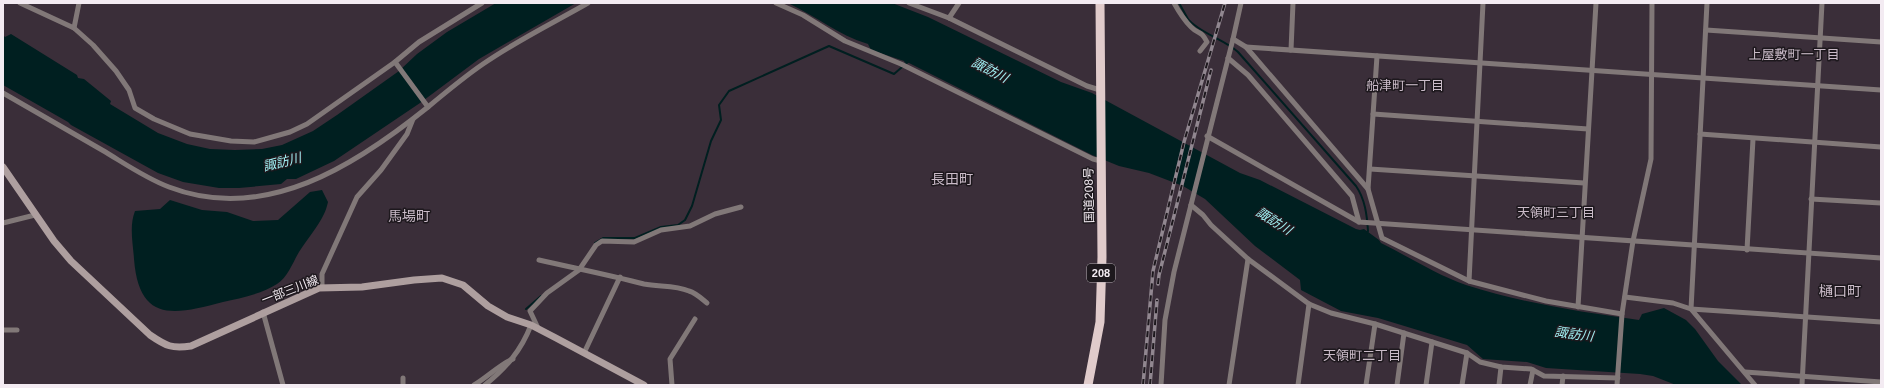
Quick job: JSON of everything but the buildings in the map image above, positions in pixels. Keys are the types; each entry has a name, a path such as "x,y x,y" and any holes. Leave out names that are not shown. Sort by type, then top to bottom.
{"highway":[{"name":"国道208号","path":"1088,385 1100,322 1102,257 1100,158 1100,3"}],"main road":[{"name":"一部三川線","path":"3,167 35,215 71,261 150,335 164,345 176,348 191,346 263,312 322,288 362,287 420,279 442,278 463,285 488,306 507,316 534,327 644,385"}],"street":[{"path":"20,3 74,28 93,45 116,71 129,90 136,108 154,120 190,134 231,142 254,142 290,132 307,124 396,62 419,42 482,3"},
{"path":"74,28 79,3"},
{"path":"3,93 142,175 170,188 220,198 256,198 287,191 324,176 352,161 428,107 484,63 588,3"},
{"path":"776,3 804,15 845,41 901,64 1093,159 1100,158"},
{"path":"909,3 949,18 1087,86 1100,94"},
{"path":"949,18 959,3"},
{"path":"1174,3 1192,29 1203,34 1207,42 1200,51"},
{"path":"1161,385 1165,320 1174,272 1241,3"},
{"path":"1291,50 1293,3"},
{"path":"1469,282 1483,3"},
{"path":"1578,307 1584,183 1596,3"},
{"path":"1617,385 1622,315 1634,241 1651,159 1653,73 1652,3"},
{"path":"1707,3 1691,309 1755,385"},
{"path":"1802,385 1822,3"},
{"path":"1706,30 1881,42"},
{"path":"1233,39 1246,47 1368,189"},
{"path":"1246,47 1480,64 1591,71 1653,73 1881,90"},
{"path":"1377,56 1368,189 1382,238 1469,282 1546,302 1622,315"},
{"path":"1228,58 1248,75 1352,196 1359,222"},
{"path":"396,62 428,107"},
{"path":"1373,114 1588,129"},
{"path":"322,288 322,274 340,238 347,217 357,197 381,170 407,134 413,118"},
{"path":"1700,134 1881,147"},
{"path":"1208,136 1359,222 1747,250 1881,258"},
{"path":"1747,250 1753,139"},
{"path":"1370,169 1584,183"},
{"path":"1811,199 1881,204"},
{"path":"1191,205 1248,259 1310,304 1331,314 1375,324 1404,333 1466,353 1480,362 1501,367 1533,370 1544,376 1618,376"},
{"path":"485,385 513,360 534,327 530,311 547,293 579,270 596,246 602,242 634,242 655,232 690,226 715,214 741,207"},
{"path":"3,222 35,215"},
{"path":"1229,385 1248,259"},
{"path":"539,260 579,270 620,277 645,284 690,291 707,302"},
{"path":"584,353 620,277"},
{"path":"1625,297 1673,303 1691,309 1881,322"},
{"path":"1298,385 1310,304"},
{"path":"263,312 283,385"},
{"path":"672,385 670,359 695,319"},
{"path":"1366,385 1375,324"},
{"path":"3,330 17,330"},
{"path":"1397,385 1404,333"},
{"path":"1426,385 1432,342"},
{"path":"1462,385 1466,353"},
{"path":"474,385 494,372 507,361 513,360"},
{"path":"1499,385 1501,367"},
{"path":"1530,385 1533,370"},
{"path":"1745,372 1881,382"},
{"path":"1562,385 1563,376"},
{"path":"403,378 403,385"}],"water":[{"name":"諏訪川","path":"496,3 576,3 479,59 420,103 334,161 296,179 287,179 281,184 239,188 219,188 183,182 158,173 71,125 3,85 3,35 5,37 11,34 77,75 78,78 84,79 111,101 110,104 158,133 187,144 210,149 262,149 282,145 313,131 399,71 417,54 447,32"},
{"name":"諏訪川","path":"788,3 892,3 928,17 1061,82 1092,93 1240,173 1260,180 1356,229 1364,229 1381,243 1434,271 1466,285 1530,302 1639,320 1642,314 1664,308 1686,320 1695,329 1718,361 1742,385 1676,385 1653,376 1640,374 1546,368 1527,362 1483,359 1467,345 1378,318 1341,311 1301,290 1300,280 1255,246 1205,199 1183,186 1149,173 1119,166 1092,155 907,62 905,63 904,61 871,50 868,44 847,36"},
{"path":"322,190 328,202 322,219 299,252 287,273 277,284 258,293 189,310 175,311 162,309 151,304 143,295 137,280 132,241 132,223 135,211 160,209 170,200 202,210 227,212 253,221 278,220 310,192"}],"waterway":[{"path":"1179,3 1192,24 1238,52 1356,186 1362,196 1365,207 1368,225 1367,233"},
{"path":"595,243 603,238 635,238 661,227 678,225 685,220 692,206 711,141 721,120 719,105 729,91 829,46 894,74 909,61"},
{"path":"526,309 541,296"}],"railway":[{"path":"1143,385 1153,271 1184,142 1225,3"},
{"path":"1158,284 1211,70"},
{"path":"1150,385 1157,300"}],"district":[{"name":"上屋敷町一丁目","path":"1794,54"},
{"name":"船津町一丁目","path":"1405,85"},
{"name":"長田町","path":"952,179"},
{"name":"天領町三丁目","path":"1556,212"},
{"name":"馬場町","path":"409,216"},
{"name":"樋口町","path":"1840,291"},
{"name":"天領町二丁目","path":"1362,355"}]}
